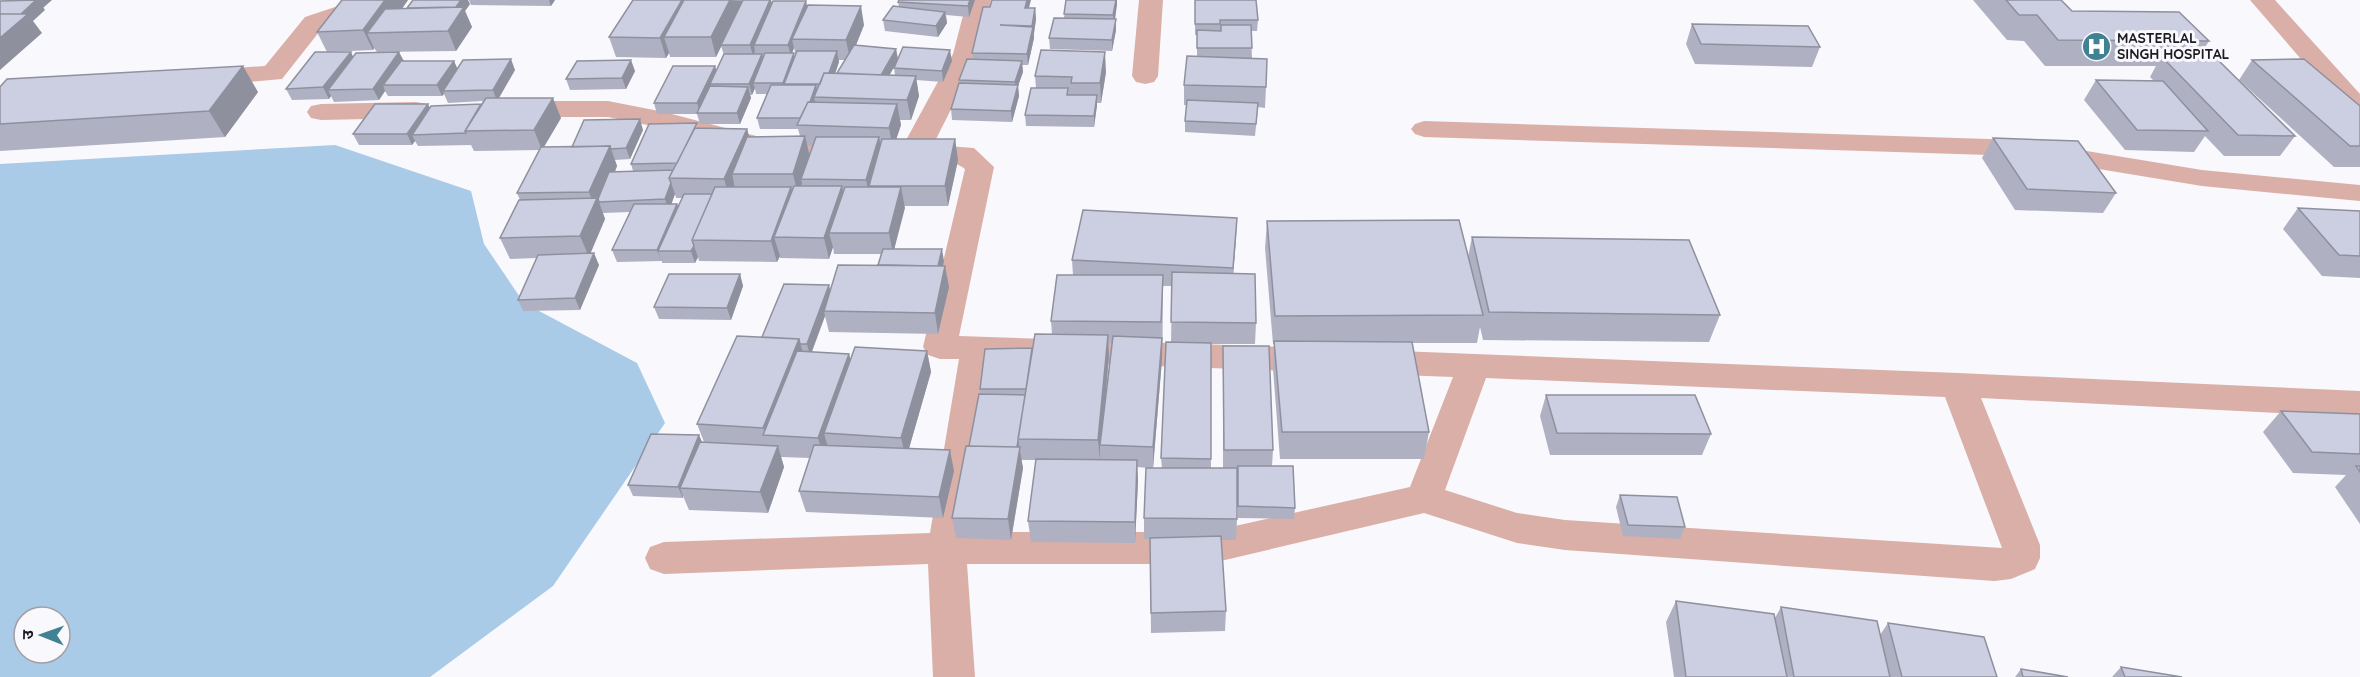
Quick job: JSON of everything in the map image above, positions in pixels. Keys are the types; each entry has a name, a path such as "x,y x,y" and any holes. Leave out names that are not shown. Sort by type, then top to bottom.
{"street":[{"path":"178,79 273,73 314,22 347,11 353,0"},
{"path":"915,153 966,54 978,0"},
{"path":"1145,76 1151,0"},
{"path":"2262,0 2360,110"},
{"path":"482,110 608,109 664,120 772,148 964,154 980,167 940,347 1958,385 2360,404"},
{"path":"321,112 436,110"},
{"path":"954,677 947,548 977,349"},
{"path":"1424,498 1474,366"},
{"path":"664,558 947,548 1208,548 1424,498 1517,528 1544,532 1982,565 2011,563 2021,558 2021,545 1958,385"}],"lane":[{"path":"1424,129 2020,148 2202,178 2360,193"}],"water":[{"path":"335,145 471,191 484,244 524,303 637,363 665,423 553,586 430,677 0,677 0,164"}],"building":[{"path":"36,0 21,14 0,14 0,1"},
{"path":"342,0 385,0 363,30 317,32"},
{"path":"413,0 461,0 456,7 407,8"},
{"path":"633,0 682,0 660,38 609,37"},
{"path":"684,0 730,0 711,37 664,37"},
{"path":"743,0 770,0 750,45 721,45"},
{"path":"899,0 970,0 968,6 898,2"},
{"path":"992,0 1027,0 1025,8 1035,8 1032,26 1000,25 1033,27 1027,54 972,53 983,7 990,7"},
{"path":"1066,0 1116,0 1113,15 1064,14"},
{"path":"1195,0 1256,0 1258,20 1220,20 1220,24 1195,24"},
{"path":"2006,0 2061,0 2072,11 2179,12 2209,41 2058,40 2037,15 2019,15"},
{"path":"773,1 806,1 788,45 754,45"},
{"path":"808,5 861,6 846,40 792,39"},
{"path":"893,6 945,12 936,26 883,20"},
{"path":"464,7 448,31 367,33 385,9"},
{"path":"0,14 28,14 0,38"},
{"path":"1054,18 1116,19 1112,40 1049,38"},
{"path":"1692,24 1808,26 1820,47 1701,44"},
{"path":"1221,25 1251,25 1252,48 1197,48 1197,30 1221,31"},
{"path":"854,45 896,49 881,75 837,73"},
{"path":"903,47 950,50 942,71 894,68"},
{"path":"1041,50 1105,52 1100,83 1071,83 1072,77 1035,76"},
{"path":"797,51 837,51 829,73 824,73 820,84 784,84"},
{"path":"315,52 351,52 323,87 286,89"},
{"path":"399,52 373,89 328,90 356,53"},
{"path":"765,53 794,53 783,83 753,83"},
{"path":"724,54 762,54 749,84 710,84"},
{"path":"1187,56 1267,59 1266,87 1184,85"},
{"path":"2162,57 2215,57 2295,136 2238,135"},
{"path":"511,59 493,90 443,91 463,60"},
{"path":"967,59 1022,61 1015,82 959,80"},
{"path":"2304,59 2360,106 2360,146 2350,146 2252,60"},
{"path":"631,60 622,78 566,79 577,61"},
{"path":"401,61 454,61 437,85 383,85"},
{"path":"243,66 209,111 0,124 0,87 7,79"},
{"path":"673,66 715,66 697,103 654,103"},
{"path":"824,73 916,76 907,100 814,97"},
{"path":"2096,80 2163,81 2208,131 2137,130"},
{"path":"959,83 1018,85 1011,111 951,109"},
{"path":"771,85 816,85 810,102 800,118 757,118"},
{"path":"710,86 748,87 737,113 697,113"},
{"path":"1031,88 1068,88 1067,95 1097,95 1094,116 1025,115"},
{"path":"486,98 553,98 534,130 465,131"},
{"path":"1187,100 1258,103 1256,124 1185,121"},
{"path":"808,102 897,104 889,128 797,125"},
{"path":"375,104 428,104 407,134 353,134"},
{"path":"481,104 465,131 466,133 412,135 431,106"},
{"path":"640,119 626,148 572,147 584,120"},
{"path":"697,123 677,163 631,164 649,124"},
{"path":"695,128 747,129 724,179 669,178"},
{"path":"805,136 793,174 732,174 747,137"},
{"path":"816,137 879,137 866,180 801,179"},
{"path":"1993,138 2078,141 2116,193 2027,189"},
{"path":"882,139 955,139 945,186 869,186"},
{"path":"610,146 589,192 517,193 541,147"},
{"path":"673,170 665,199 599,202 598,199 609,172"},
{"path":"794,186 842,186 824,238 774,237"},
{"path":"715,187 791,187 771,241 692,240"},
{"path":"845,187 901,187 889,233 829,233"},
{"path":"684,194 712,194 692,240 694,246 691,251 658,251"},
{"path":"597,198 580,236 500,238 519,200"},
{"path":"634,204 677,204 657,250 612,250"},
{"path":"2298,208 2360,211 2360,256 2339,255"},
{"path":"1083,210 1237,218 1233,268 1072,260"},
{"path":"1459,220 1483,315 1275,316 1267,221"},
{"path":"1472,237 1689,240 1720,315 1489,312"},
{"path":"883,249 942,249 938,266 878,265"},
{"path":"594,253 575,298 518,300 538,255"},
{"path":"838,265 945,266 935,313 824,311"},
{"path":"1172,272 1255,274 1256,323 1171,322"},
{"path":"669,274 740,274 727,308 654,307"},
{"path":"1057,275 1163,275 1161,322 1051,321"},
{"path":"784,284 829,285 807,344 800,344 799,339 762,337"},
{"path":"1035,334 1108,335 1098,440 1018,439"},
{"path":"737,336 799,339 763,428 697,424"},
{"path":"1113,336 1162,338 1153,447 1100,445"},
{"path":"1274,341 1412,342 1429,432 1282,432"},
{"path":"1166,342 1211,343 1211,459 1161,458"},
{"path":"1223,346 1269,346 1273,450 1224,450"},
{"path":"855,347 927,351 901,438 824,433"},
{"path":"1032,348 1026,389 980,389 985,349"},
{"path":"797,351 849,354 818,438 763,435"},
{"path":"979,394 1025,395 1017,447 969,446"},
{"path":"1546,395 1695,395 1711,434 1557,433"},
{"path":"2281,411 2360,414 2360,454 2312,452"},
{"path":"651,434 699,435 678,487 628,485"},
{"path":"700,442 778,446 760,492 680,488"},
{"path":"814,445 950,450 939,497 799,491"},
{"path":"966,446 1020,447 1008,519 952,518"},
{"path":"1036,459 1137,460 1135,522 1028,521"},
{"path":"1238,466 1293,466 1295,508 1238,506"},
{"path":"1146,468 1237,468 1237,519 1144,518"},
{"path":"1620,495 1677,497 1685,527 1628,525"},
{"path":"1221,536 1226,611 1151,613 1150,538"},
{"path":"1676,601 1774,614 1787,677 1686,677"},
{"path":"1781,607 1877,621 1890,677 1794,677"},
{"path":"1888,623 1984,637 1997,677 1902,677"},
{"path":"2121,667 2182,677 2125,677"},
{"path":"2021,669 2068,677 2023,677"}],"place":[{"name":"MASTERLAL SINGH HOSPITAL","path":"2096,46"}]}
